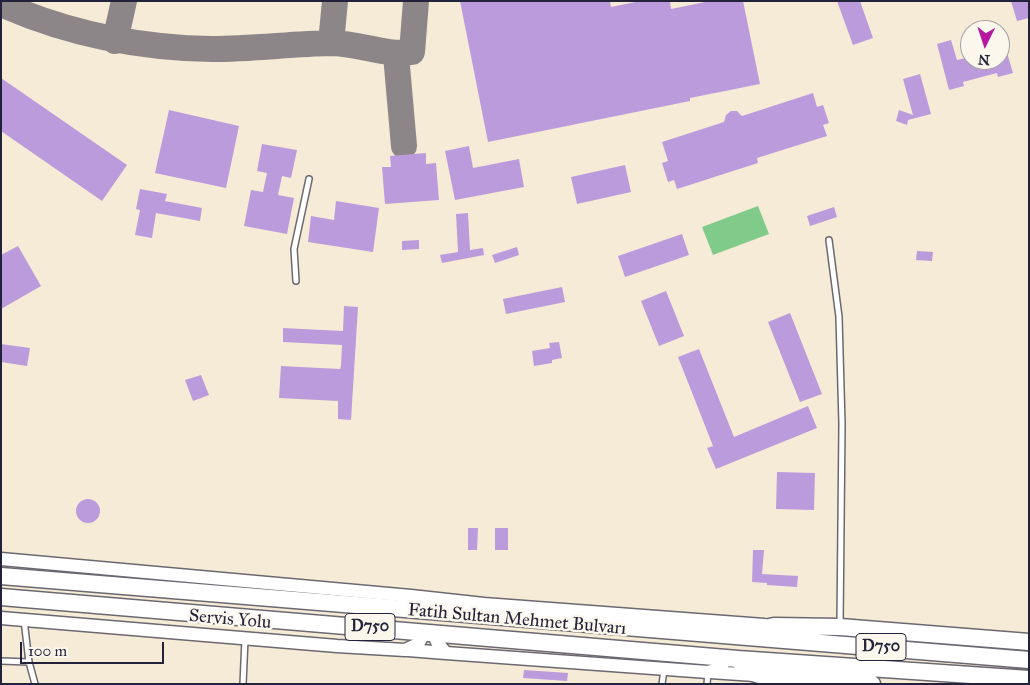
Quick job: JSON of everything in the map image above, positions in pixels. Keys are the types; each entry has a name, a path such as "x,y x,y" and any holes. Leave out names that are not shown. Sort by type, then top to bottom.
{"highway":[{"name":"Fatih Sultan Mehmet Bulvarı","path":"1,576 734,634 1029,660"},
{"name":"Fatih Sultan Mehmet Bulvarı","path":"1,597 733,659 1029,679"},
{"path":"734,634 774,626 840,627 1029,642"},
{"path":"733,659 747,671 772,676 819,682 872,684"}],"street":[{"name":"Fatih Sultan Mehmet Bulvarı","path":"1,559 411,596 424,609"},
{"path":"411,596 484,604"},
{"name":"Fatih Sultan Mehmet Bulvarı","path":"465,614 484,604 774,626"},
{"name":"Servis Yolu","path":"1,618 245,639 446,652"},
{"path":"406,650 418,644 429,632 446,652 664,670 708,678 772,676"},
{"path":"708,678 733,659"}],"lane":[{"path":"296,281 294,249 309,180"},
{"path":"829,240 839,317 842,424 840,627"},
{"path":"24,620 29,662 35,684"},
{"path":"244,684 245,639"},
{"path":"1,661 29,662"},
{"path":"662,684 664,670"}],"green space":[{"path":"758,206 769,234 713,255 702,227"}],"building":[{"path":"460,1 610,1 611,7 640,1 670,1 671,9 710,1 743,1 760,84 690,98 690,101 488,142"},
{"path":"837,1 860,1 873,38 853,45"},
{"path":"1011,1 1029,1 1029,18 1017,21"},
{"path":"951,40 957,60 960,59 960,70 1010,70 1010,63 1013,73 998,77 997,73 963,82 964,86 949,90 937,44"},
{"path":"920,74 931,114 908,120 907,125 896,121 899,110 913,115 903,79"},
{"path":"1,78 127,165 102,201 1,131"},
{"path":"813,93 817,107 823,105 829,123 823,125 827,136 757,158 758,163 677,189 674,180 668,182 662,163 668,161 662,142 724,122 726,115 731,111 737,111 742,116"},
{"path":"169,110 239,126 226,188 155,173"},
{"path":"262,144 297,150 291,178 282,176 278,195 294,198 287,234 244,226 251,190 263,192 267,173 257,171"},
{"path":"469,146 473,168 519,159 524,187 455,200 445,151"},
{"path":"426,153 426,164 436,163 439,200 385,204 382,167 391,167 390,156"},
{"path":"625,165 631,192 577,204 571,177"},
{"path":"140,189 167,194 165,201 202,208 200,221 156,213 152,238 135,235 140,210 136,209"},
{"path":"336,201 379,208 373,252 308,242 311,216 334,220"},
{"path":"834,207 837,217 810,226 807,216"},
{"path":"468,213 470,250 483,248 484,255 442,263 440,255 458,252 456,214"},
{"path":"682,234 689,255 625,277 618,256"},
{"path":"419,240 419,249 402,250 402,241"},
{"path":"18,246 41,286 1,309 1,255"},
{"path":"517,247 519,255 495,263 492,255"},
{"path":"917,251 933,252 932,261 916,260"},
{"path":"562,287 565,302 506,314 503,299"},
{"path":"666,291 684,336 659,346 641,301"},
{"path":"344,306 358,307 351,420 338,419 338,401 279,398 281,366 340,369 341,366 342,345 283,342 283,328 343,331"},
{"path":"790,313 822,394 800,402 768,322"},
{"path":"559,342 562,358 552,360 552,363 534,366 532,351 550,348 549,343"},
{"path":"1,344 30,348 27,366 1,362"},
{"path":"699,349 734,437 808,406 817,428 716,469 707,448 713,446 678,357"},
{"path":"201,375 209,395 193,401 185,380"},
{"path":"777,472 815,473 814,510 776,509"},
{"path":"88,499 96,503 100,511 96,519 88,523 80,519 76,511 80,503"},
{"path":"468,528 478,528 477,550 468,550"},
{"path":"495,528 508,528 508,550 495,550"},
{"path":"753,550 764,550 762,574 798,576 797,587 752,582"},
{"path":"524,670 568,673 567,681 523,678"}],"taxiway":[{"path":"115,41 124,1"},
{"path":"331,43 335,1"},
{"path":"1,4 52,24 104,37 157,46 227,49 330,43 402,53 412,52 416,1"},
{"path":"396,55 404,146"}]}
